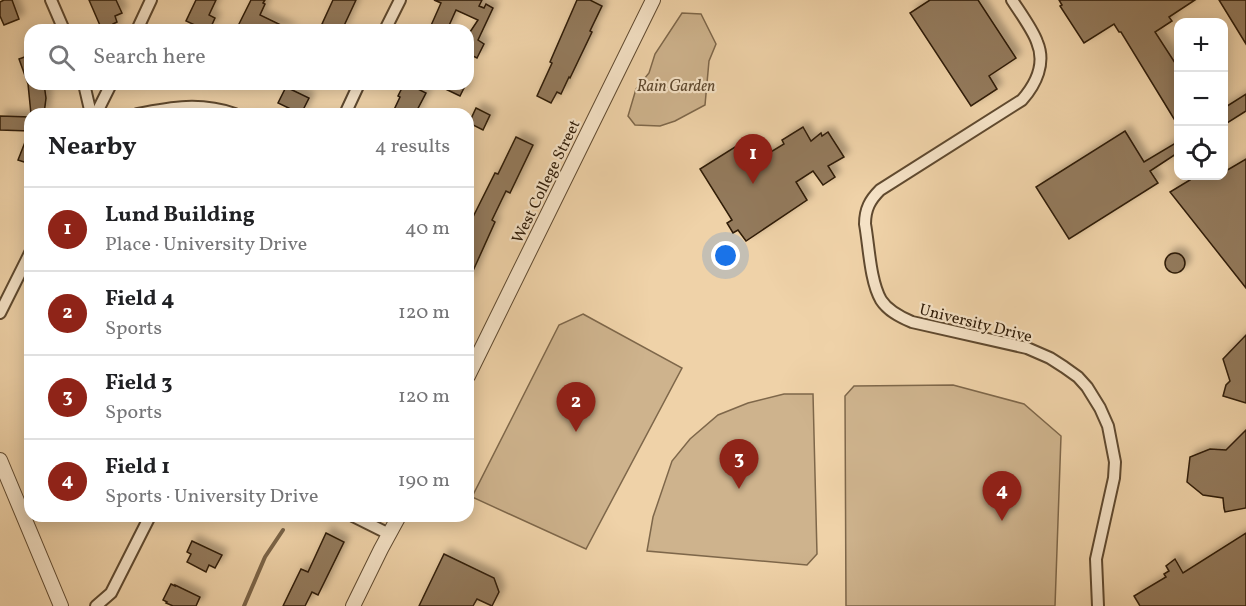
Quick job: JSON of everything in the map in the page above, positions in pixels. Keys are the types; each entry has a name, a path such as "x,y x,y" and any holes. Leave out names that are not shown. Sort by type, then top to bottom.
{"street":[{"path":"51,0 61,24"},
{"path":"140,24 151,0"},
{"path":"388,24 400,0"},
{"name":"West College Street","path":"474,364 653,0"},
{"name":"University Drive","path":"1012,0 1037,42 1040,58 1039,72 1031,89 1022,100 880,190 867,208 865,224 874,282 881,300 889,309 912,322 1020,346 1050,358 1078,377 1100,408 1108,426 1115,462 1114,478 1096,559 1098,606"},
{"path":"85,90 90,108"},
{"path":"99,108 108,90"},
{"path":"348,108 356,90"},
{"path":"167,108 177,106 212,108"},
{"path":"0,313 24,265"},
{"path":"0,460 24,517"},
{"path":"26,522 62,606"},
{"path":"96,606 111,593 147,522"},
{"path":"365,522 389,534"},
{"path":"353,606 396,522"}],"green space":[{"name":"Rain Garden","path":"682,13 701,14 716,44 709,61 705,105 675,121 660,126 635,125 628,116 636,89 649,73 655,54"},
{"path":"583,314 682,368 586,549 474,498 474,493 559,325"},
{"path":"953,385 1024,404 1061,436 1055,606 846,606 845,396 854,386"},
{"path":"784,394 813,394 817,554 807,565 647,551 653,517 672,461 690,439 718,415 748,403"}],"building":[{"path":"12,0 19,19 4,25 0,16 0,2"},
{"path":"89,0 116,0 122,13 115,16 117,22 99,24"},
{"path":"196,0 216,0 209,15 215,18 212,24 192,24 186,21"},
{"path":"251,0 265,0 260,15 279,24 239,24"},
{"path":"333,0 356,0 345,24 322,24"},
{"path":"434,0 482,0 479,6 484,8 486,4 493,8 478,40 484,44 477,58 474,56 474,26 478,20 456,10 450,24 432,24 441,3"},
{"path":"577,0 590,0 602,6 570,78 561,94 557,92 551,103 537,96"},
{"path":"930,0 978,0 1016,58 989,76 997,89 971,106 910,13"},
{"path":"1059,0 1195,0 1169,17 1172,21 1155,32 1174,61 1174,119 1114,24 1084,43 1060,6 1062,5"},
{"path":"1219,0 1246,0 1246,44"},
{"path":"24,57 24,73 19,59"},
{"path":"29,90 45,90 45,108 30,108"},
{"path":"284,90 292,90 309,98 304,108 288,108 278,103"},
{"path":"401,90 420,90 426,93 418,108 395,108 400,97 398,96"},
{"path":"448,90 463,90 460,96"},
{"path":"1246,94 1246,111 1228,122 1228,105"},
{"path":"476,108 490,115 483,130 474,126"},
{"path":"0,116 24,117 24,131 0,130"},
{"path":"803,127 811,141 821,133 822,136 828,132 844,157 828,166 835,177 823,185 813,171 796,182 807,200 746,241 738,230 733,233 727,223 732,220 700,169 743,142 756,161 784,144 782,140"},
{"path":"1125,131 1144,162 1174,144 1174,155 1150,171 1158,183 1069,239 1036,187"},
{"path":"516,137 533,145 510,193 506,191 492,220 495,222 474,269 474,215 495,173 498,174"},
{"path":"24,145 24,162 18,160"},
{"path":"1246,159 1246,288 1170,192 1190,180 1228,180 1228,170"},
{"path":"1175,253 1182,256 1185,263 1182,270 1175,273 1168,270 1165,263 1168,256"},
{"path":"1246,335 1246,403 1223,396 1226,385 1230,381 1223,359"},
{"path":"1246,430 1246,508 1225,512 1223,498 1203,495 1187,482 1190,457 1210,449 1226,450"},
{"path":"326,533 344,542 318,595 312,592 305,606 283,606 301,569 308,572"},
{"path":"1246,533 1246,606 1140,606 1134,596 1166,577 1164,574 1169,571 1166,566 1175,559 1183,573"},
{"path":"192,541 222,555 215,568 209,565 206,572 187,562 191,554 187,552"},
{"path":"444,554 494,578 499,592 492,606 477,599 473,606 419,606"},
{"path":"171,584 200,597 196,606 173,606 166,603 163,600"}],"waterway":[{"path":"244,606 265,557 283,530"}],"place":[{"name":"Lund Building","path":"753,184"},
{"name":"Field 4","path":"576,432"},
{"name":"Field 3","path":"739,489"},
{"name":"Field 1","path":"1002,521"}]}
